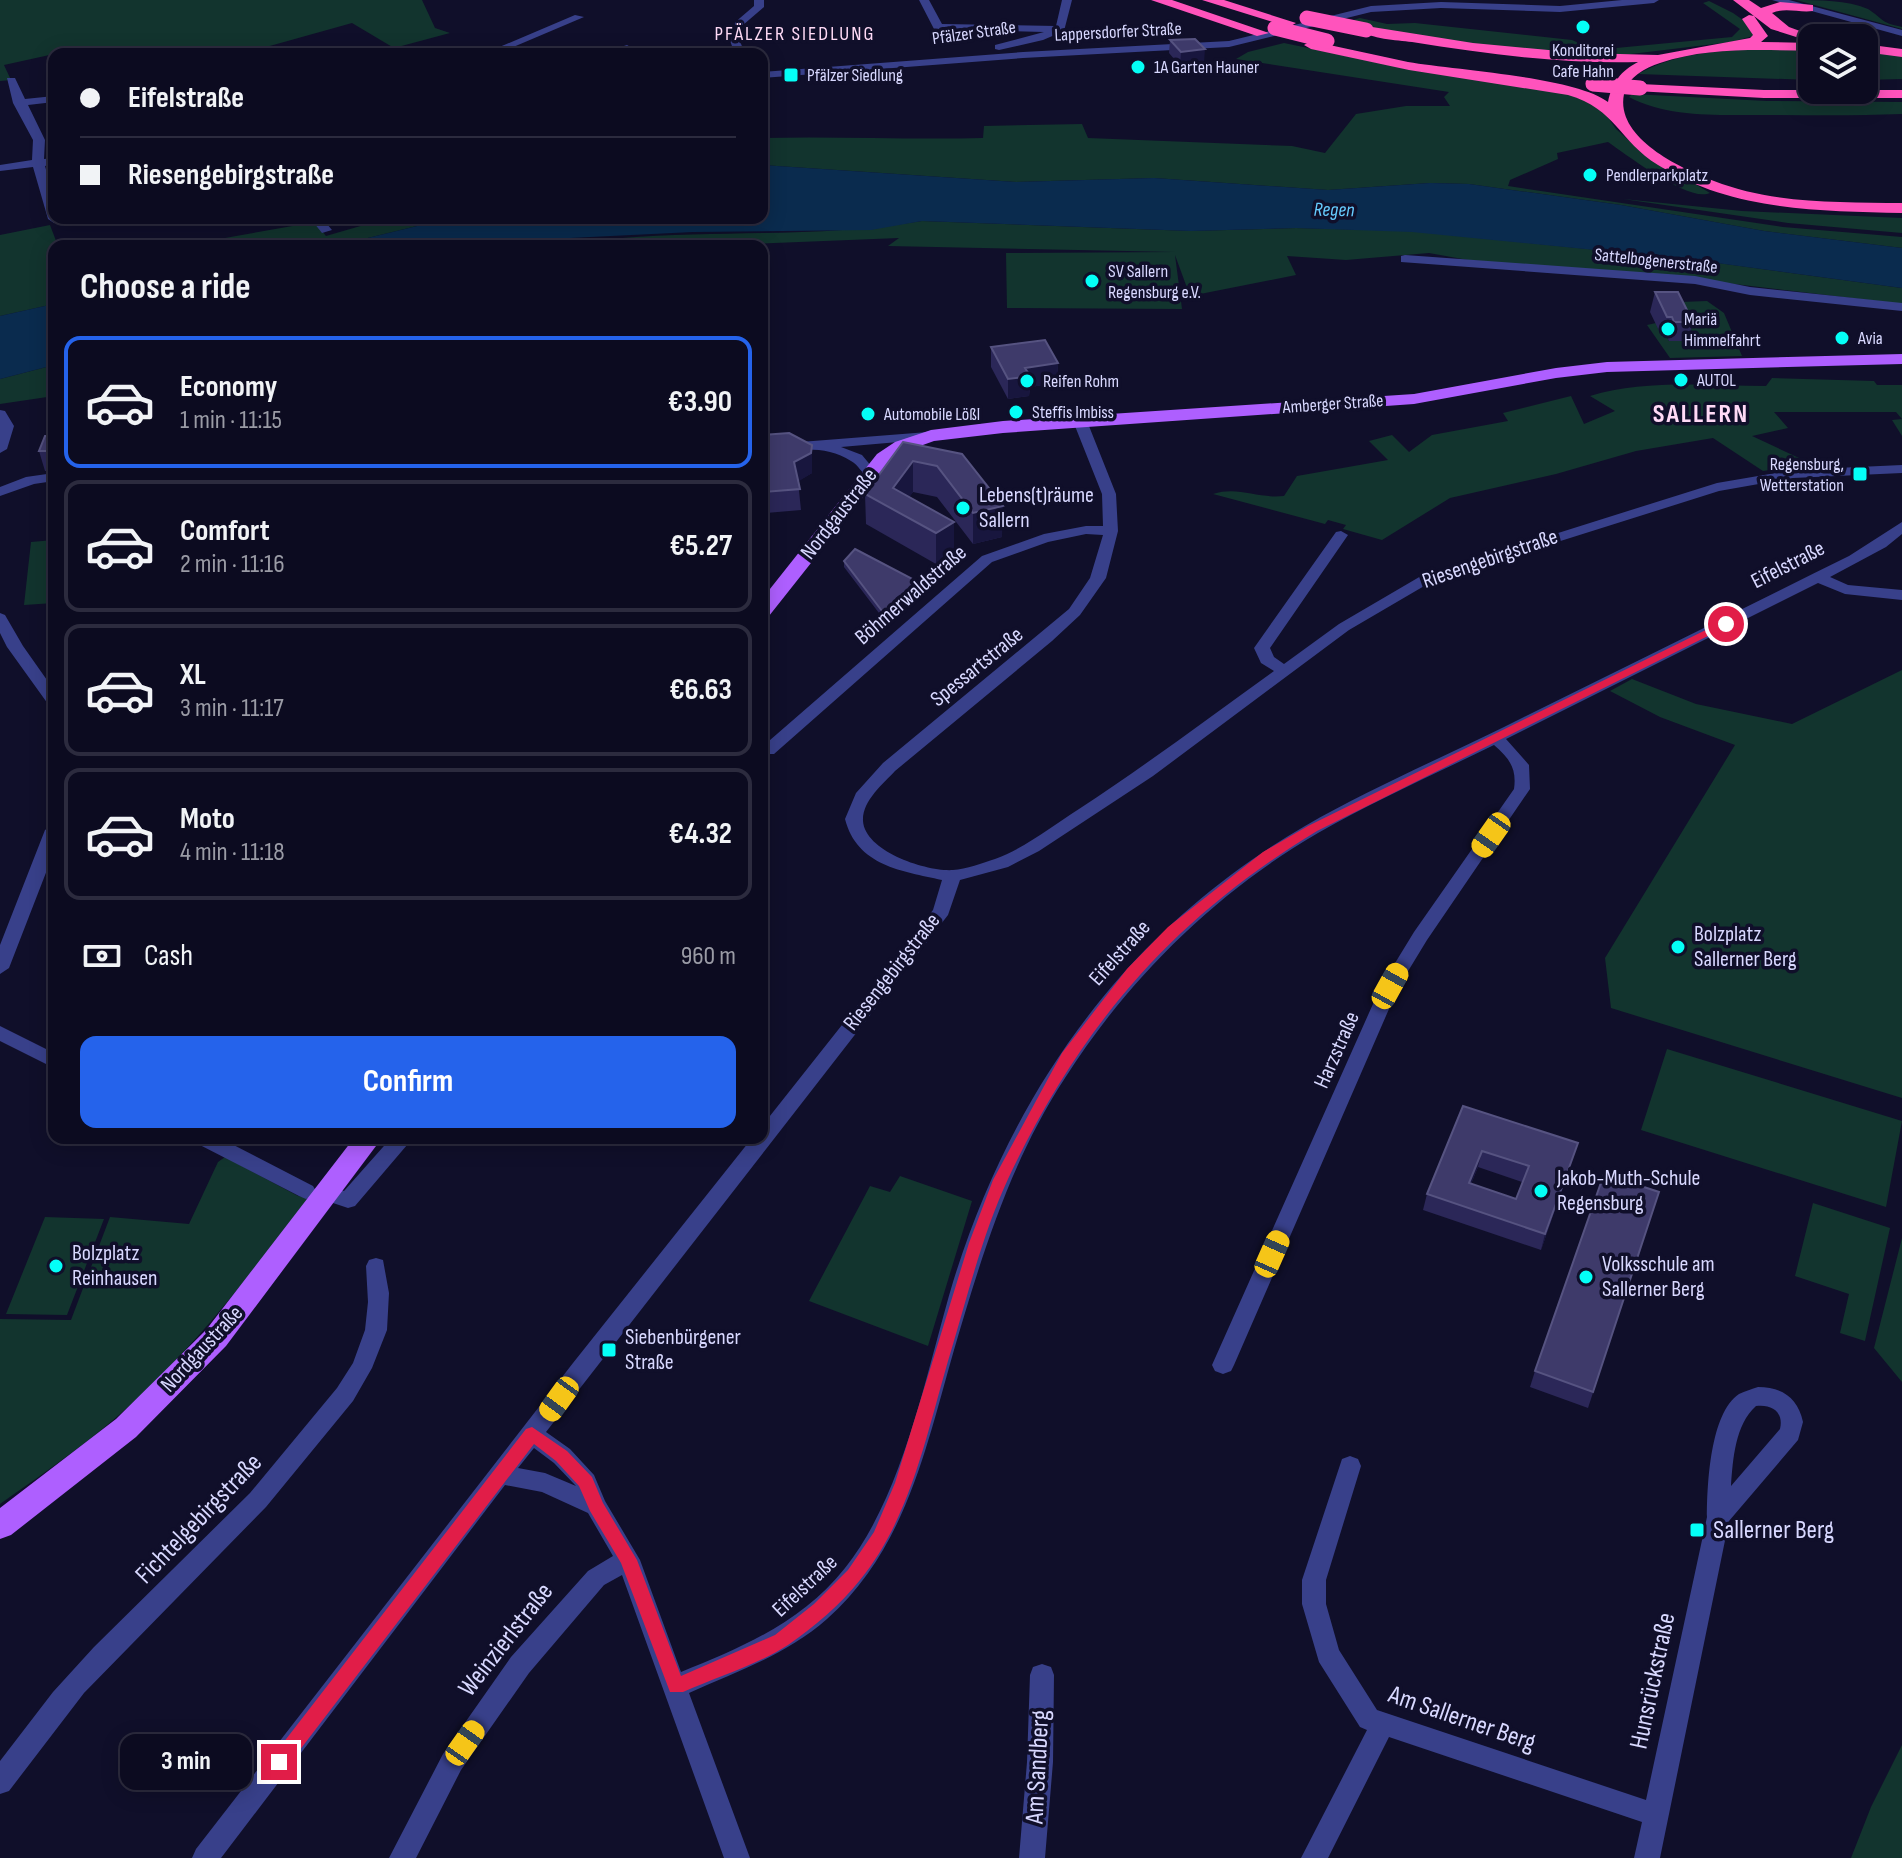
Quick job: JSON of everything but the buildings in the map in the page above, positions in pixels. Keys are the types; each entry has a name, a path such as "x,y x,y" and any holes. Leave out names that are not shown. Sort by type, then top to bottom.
{"highway":[{"path":"1158,0 1327,41 1458,66 1764,94 1902,94"},
{"path":"1178,0 1275,28 1343,36 1460,58 1560,72"},
{"path":"1209,0 1311,45 1424,68 1570,91 1594,98 1617,115 1631,136 1647,151 1697,180 1759,199 1902,211"},
{"path":"1233,0 1366,30 1523,54 1589,60 1668,57 1764,46 1798,47"},
{"path":"1726,0 1770,35 1771,39 1764,46"},
{"path":"1740,0 1776,26 1798,33"},
{"path":"1776,26 1766,16 1767,9 1783,6 1808,8"},
{"path":"1634,58 1754,41 1761,36 1749,19"},
{"path":"1878,49 1902,53"},
{"path":"1617,115 1617,91 1628,74 1668,57"},
{"path":"1642,84 1798,86"},
{"path":"1878,86 1902,86"}],"main road":[{"name":"Amberger Straße","path":"931,436 1080,421 1414,399 1556,373 1607,367 1902,359"},
{"name":"Nordgaustraße","path":"768,604 870,473 893,451 931,436"},
{"name":"Nordgaustraße","path":"0,1526 126,1428 216,1338 317,1193 363,1144"}],"street":[{"path":"738,48 731,30 759,7 759,0"},
{"name":"Pfälzer Straße","path":"924,0 938,27 1060,29"},
{"path":"1060,29 1067,0"},
{"path":"1352,1 1374,0"},
{"name":"Lappersdorfer Straße","path":"768,74 1229,44 1362,11 1404,6 1519,4 1583,8 1654,0"},
{"path":"1777,0 1902,33"},
{"path":"1352,1 1362,11"},
{"path":"503,48 579,17"},
{"name":"Pfälzer Straße","path":"882,65 903,58 1001,47 1039,38 1060,29"},
{"path":"11,80 19,103 39,140 38,163 48,191"},
{"path":"19,103 48,100"},
{"path":"0,168 48,162"},
{"path":"321,224 326,230"},
{"name":"Sattelbogenerstraße","path":"1405,259 1695,280 1750,291 1902,307"},
{"path":"0,414 7,426 0,449"},
{"name":"Spessartstraße","path":"952,876 915,869 878,855 864,843 857,831 854,819 857,805 889,767 1075,612 1098,578 1111,531 1109,494 1080,421"},
{"name":"Amberger Straße","path":"768,449 931,436"},
{"path":"822,445 857,458 870,473"},
{"name":"Riesengebirgstraße","path":"768,1131 942,911 952,876 1002,863 1066,828 1378,604 1426,579 1467,564 1717,487 1793,474 1902,469"},
{"path":"0,477 20,484"},
{"path":"0,492 48,478"},
{"name":"Eifelstraße","path":"677,1686 781,1640 820,1609 854,1575 880,1536 903,1483 977,1243 1000,1180 1067,1056 1132,972 1173,930 1268,855 1312,829 1817,577 1881,544 1902,526"},
{"name":"Böhmerwaldstraße","path":"768,750 987,559 1044,538 1086,530 1111,531"},
{"path":"1286,672 1267,660 1262,648 1341,535"},
{"path":"1817,577 1845,589 1902,595"},
{"path":"0,618 15,647 48,693"},
{"name":"Harzstraße","path":"1223,1365 1390,986 1420,936 1522,789 1525,768 1517,755 1494,737"},
{"path":"0,968 48,845"},
{"path":"0,1033 48,1058"},
{"path":"215,1144 317,1193 348,1200 398,1144"},
{"name":"Riesengebirgstraße","path":"205,1858 758,1144"},
{"name":"Fichtelgebirgstraße","path":"0,1782 67,1695 103,1655 225,1538 340,1402 364,1364 375,1334 376,1266"},
{"name":"Hunsrückstraße","path":"1647,1858 1718,1517 1719,1469 1738,1409 1746,1401 1759,1396 1775,1397 1785,1403 1792,1415 1790,1433 1718,1517"},
{"path":"532,1434 562,1456 586,1482 596,1506 628,1560 677,1686 737,1858"},
{"name":"Am Sallerner Berg","path":"1350,1466 1316,1570 1314,1604 1328,1654 1369,1719 1382,1726 1656,1815"},
{"path":"501,1475 545,1483 596,1506"},
{"name":"Weinzierlstraße","path":"402,1858 452,1762 520,1665 596,1578 628,1560"},
{"name":"Am Sandberg","path":"1032,1858 1040,1762 1042,1675"},
{"path":"1314,1858 1382,1726"}],"green space":[{"path":"0,0 422,0 435,28 450,33 394,48 352,23 263,48 48,48 48,55 4,65 11,80 0,81"},
{"path":"1796,0 1833,1 1860,6 1902,29"},
{"path":"1709,1 1753,27 1753,36 1731,42 1606,57 1471,44 1343,23 1360,18 1387,24 1415,23 1572,40 1595,50 1732,37 1740,29 1703,3"},
{"path":"1284,43 1419,71 1557,90 1600,106 1616,129 1642,152 1710,193 1700,194 1674,185 1608,142 1557,153 1558,159 1510,180 1508,186 1783,227 1902,237 1902,248 1764,231 1621,205 1469,184 1430,183 1328,190 1154,178 1016,182 768,165 768,138 983,138 984,126 1082,124 1088,138 1292,146 1325,153 1356,114 1406,106 1450,106 1444,97 1449,92 1236,59 1248,52"},
{"path":"1798,49 1798,80 1638,74 1679,58 1745,50"},
{"path":"1878,52 1902,55 1902,79 1878,80"},
{"path":"1632,94 1798,101 1798,104 1902,102 1902,114 1690,114 1643,104 1629,97"},
{"path":"1623,199 1742,211 1902,218 1902,233 1788,223"},
{"path":"922,221 1191,231 1296,228 1412,231 1696,260 1902,288 1902,304 1726,283 1468,260 1429,253 1346,260 1287,256 1296,275 1190,296 1175,255 1182,309 1007,308 1006,253 1175,252 888,246 899,238 768,243 768,240 587,240 810,232"},
{"path":"304,224 317,224 326,236 367,224 425,224 360,240 214,240"},
{"path":"50,225 56,240 48,240 48,305 0,316 0,235"},
{"path":"1707,301 1724,313 1742,356 1670,358 1647,325 1656,323 1662,336 1669,341 1688,341 1681,302"},
{"path":"48,367 48,397 0,404 0,379"},
{"path":"1772,378 1874,381 1877,385 1902,385 1902,419 1896,412 1774,412 1788,428 1752,436 1812,464 1763,471 1713,438 1636,451 1556,474 1450,498 1382,540 1343,529 1346,525 1328,520 1325,524 1213,494 1231,491 1284,496 1297,476 1388,460 1369,441 1392,435 1409,452 1432,435 1508,421 1503,413 1571,396 1584,424 1615,411 1590,396 1633,387 1766,386"},
{"path":"1902,419 1902,436 1892,420"},
{"path":"48,541 48,603 24,605 31,542"},
{"path":"1902,670 1902,1098 1611,1008 1605,958 1735,745 1660,717 1610,691 1632,679 1696,704 1792,724"},
{"path":"1667,1049 1902,1121 1886,1207 1641,1130"},
{"path":"225,1157 298,1196 310,1198 227,1302 161,1376 104,1427 0,1504 0,1319 71,1320 110,1217 189,1224 218,1162"},
{"path":"900,1176 972,1201 928,1346 809,1301 870,1186 890,1192"},
{"path":"1813,1203 1890,1228 1865,1341 1840,1333 1849,1294 1795,1276"},
{"name":"Bolzplatz Reinhausen","path":"45,1217 104,1219 67,1315 6,1314"},
{"path":"1902,1238 1902,1382 1874,1348"},
{"path":"1902,1745 1902,1858 1851,1858 1871,1807"}],"water":[{"name":"Regen","path":"768,165 1016,182 1154,178 1328,190 1430,183 1469,184 1621,205 1764,231 1902,248 1902,288 1687,259 1412,232 1296,228 1191,231 922,221 871,230 693,232 562,240 360,240 425,224 768,224"},
{"path":"48,305 48,367 0,379 0,316"}],"place":[{"name":"Konditorei Cafe Hahn","path":"1583,27"},
{"name":"1A Garten Hauner","path":"1138,67"},
{"name":"Pfälzer Siedlung","path":"791,75"},
{"name":"Pendlerparkplatz","path":"1590,175"},
{"name":"SV Sallern Regensburg e.V.","path":"1092,281"},
{"name":"Mariä Himmelfahrt","path":"1668,329"},
{"name":"Avia","path":"1842,338"},
{"name":"AUTOL","path":"1681,380"},
{"name":"Reifen Rohm","path":"1027,381"},
{"name":"Steffis Imbiss","path":"1016,412"},
{"name":"Automobile Lößl","path":"868,414"},
{"name":"Regensburg, Wetterstation","path":"1860,474"},
{"name":"Lebens(t)räume Sallern","path":"963,508"},
{"name":"Bolzplatz Sallerner Berg","path":"1678,947"},
{"name":"Jakob-Muth-Schule Regensburg","path":"1541,1191"},
{"name":"Bolzplatz Reinhausen","path":"56,1266"},
{"name":"Volksschule am Sallerner Berg","path":"1586,1277"},
{"name":"Siebenbürgener Straße","path":"609,1350"},
{"name":"Sallerner Berg","path":"1697,1530"}],"district":[{"name":"PFÄLZER SIEDLUNG","path":"795,34"},
{"name":"SALLERN","path":"1701,414"}],"route":[{"path":"279,1762 532,1434 562,1456 586,1482 596,1506 628,1560 677,1686 781,1640 820,1609 854,1575 880,1536 903,1483 977,1243 1000,1180 1048,1086 1067,1056 1132,972 1173,930 1221,890 1268,855 1312,829 1726,624"}]}
